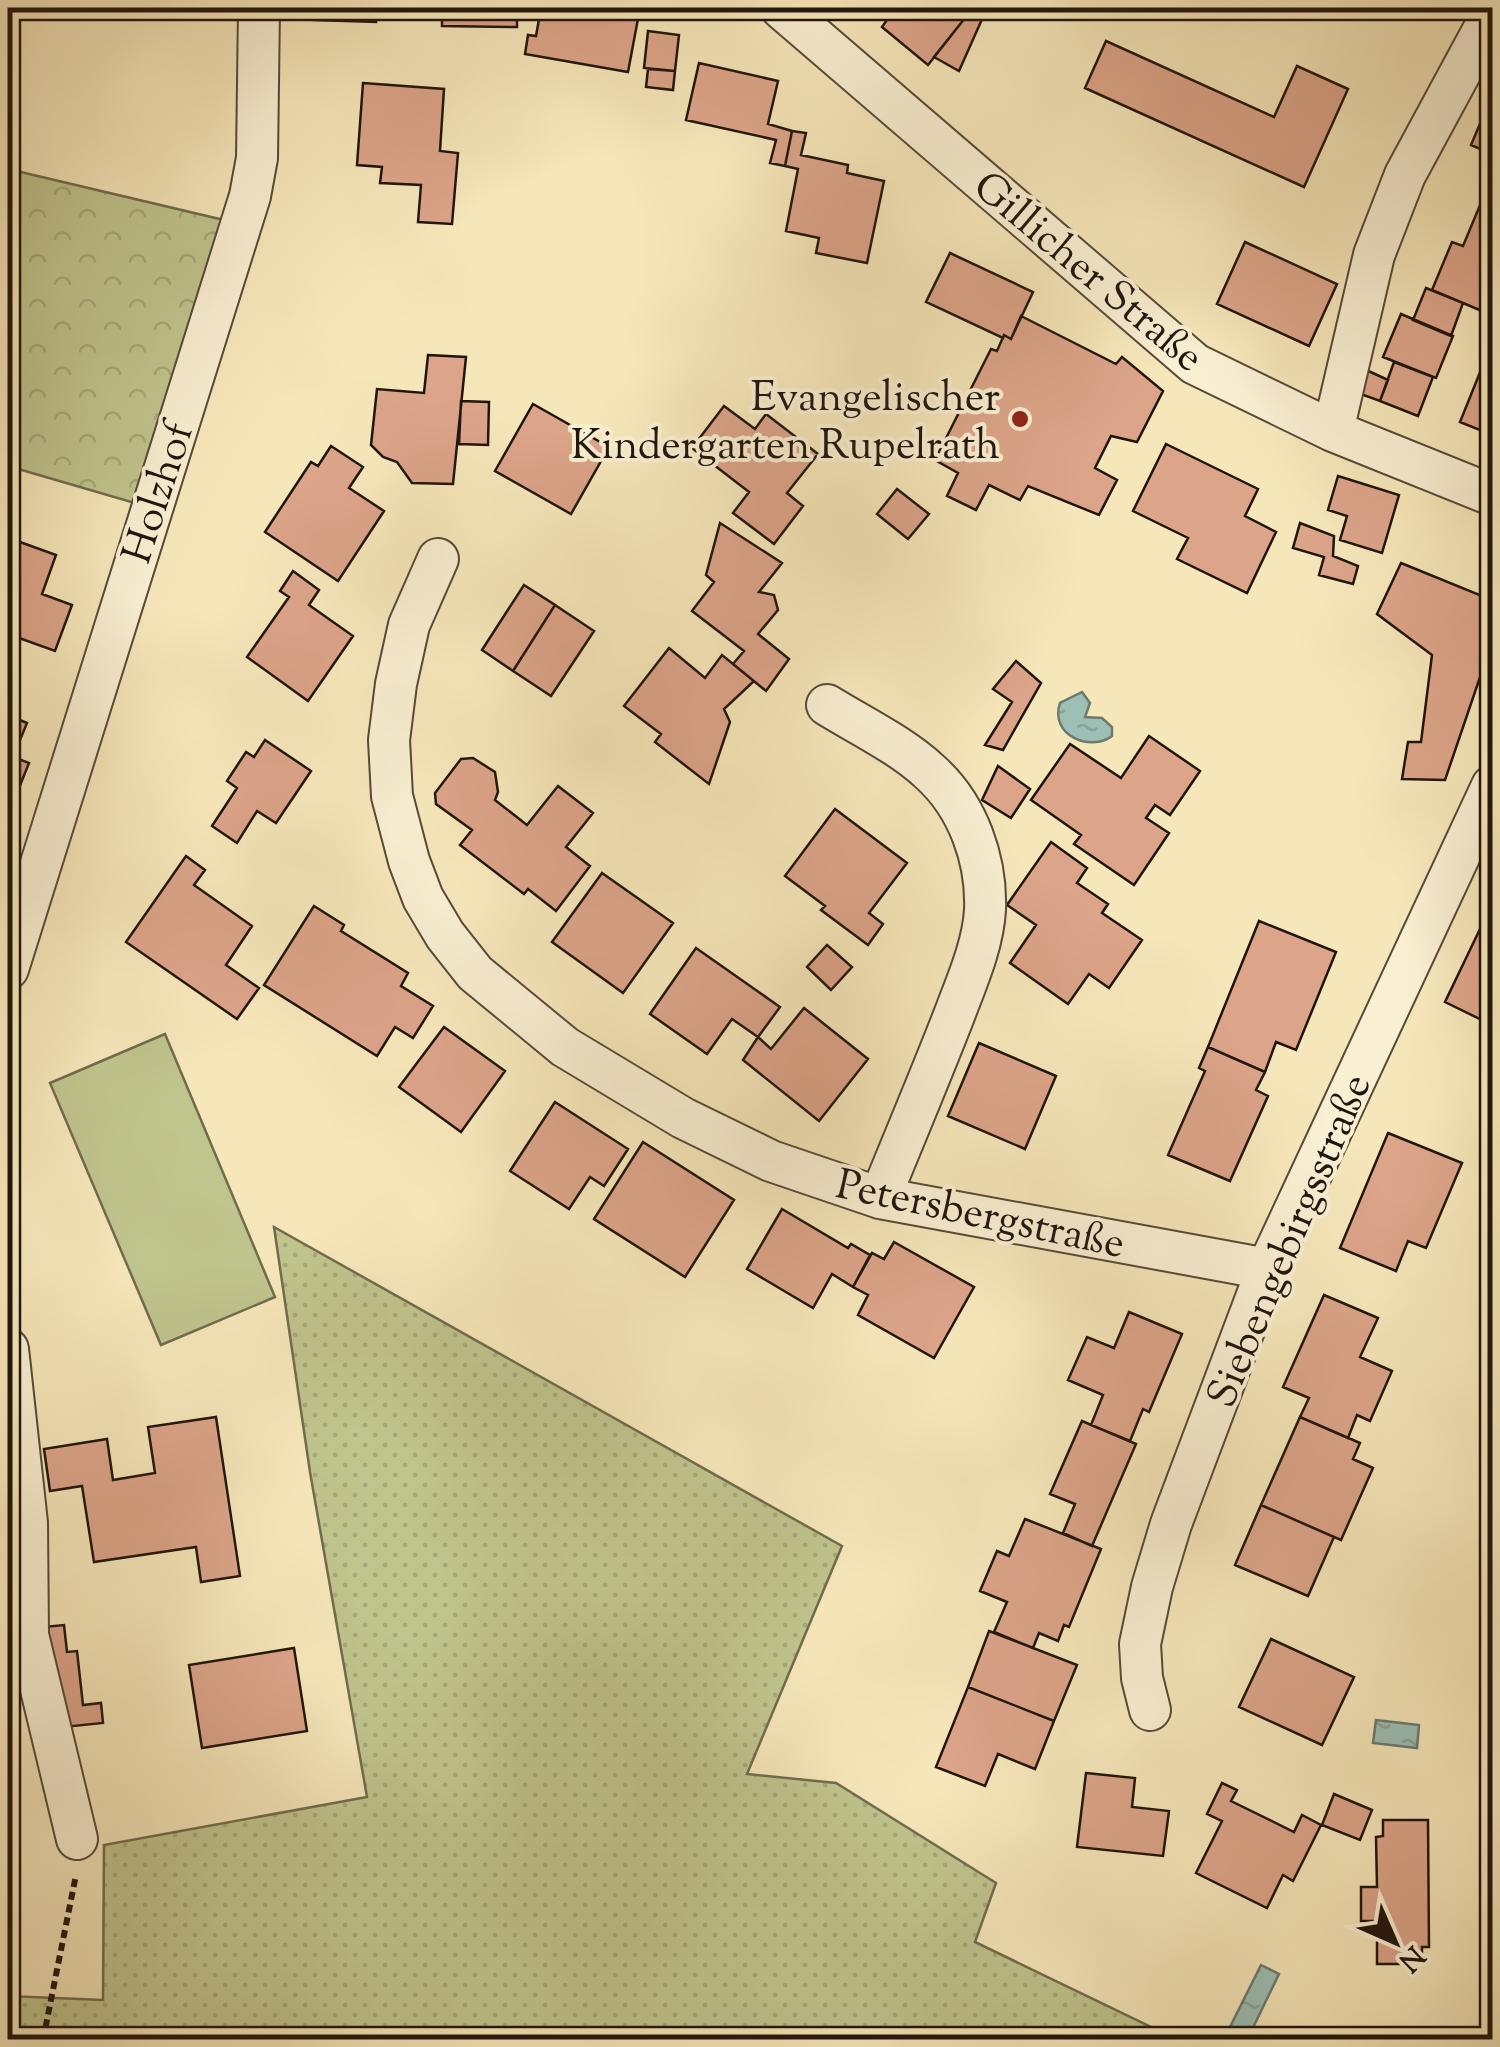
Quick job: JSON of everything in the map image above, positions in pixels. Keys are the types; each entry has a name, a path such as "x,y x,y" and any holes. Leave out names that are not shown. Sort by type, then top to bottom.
{"street":[{"name":"Holzhof","path":"8,969 250,196 257,158 260,8"},
{"name":"Gillicher Straße","path":"781,8 1195,364 1333,431 1492,495"},
{"path":"1333,431 1380,239 1414,158 1492,14"},
{"name":"Petersbergstraße","path":"438,559 409,624 389,740 392,796 423,898 474,973 565,1048 683,1118 770,1161 880,1198 1267,1269"},
{"path":"828,705 930,772 962,814 984,875 985,913 978,948 880,1198"},
{"name":"Siebengebirgsstraße","path":"1150,1710 1142,1678 1140,1644 1171,1524 1267,1269 1492,786"},
{"path":"8,1349 26,1523 28,1635 77,1839"}],"path":[{"path":"43,2040 77,1870 77,1839"}],"green space":[{"path":"8,169 228,221 138,504 8,466"},
{"path":"165,1034 275,1297 161,1345 50,1083"},
{"path":"274,1227 842,1546 747,1774 836,1783 996,1883 975,1942 1176,2039 8,2039 8,1996 103,2000 104,1845 367,1797 310,1472"}],"water":[{"path":"1082,692 1090,703 1085,717 1102,718 1112,727 1112,736 1103,741 1074,738 1061,724 1060,703"},
{"path":"1376,1720 1419,1725 1417,1748 1373,1743"},
{"path":"1261,1965 1279,1974 1248,2038 1229,2029"}],"building":[{"path":"314,8 376,8 376,22 314,20"},
{"path":"442,8 517,8 517,27 442,26"},
{"path":"541,8 640,8 628,72 525,54 528,35 536,36"},
{"path":"891,8 957,8 965,18 928,65 882,27"},
{"path":"957,8 987,8 959,71 934,57 965,18"},
{"path":"648,31 679,35 675,71 644,68"},
{"path":"1106,41 1274,117 1297,66 1348,89 1304,187 1085,88"},
{"path":"699,63 778,81 768,124 792,131 785,166 770,163 776,140 686,120"},
{"path":"648,69 675,71 673,90 646,87"},
{"path":"363,83 444,89 440,151 458,153 452,224 418,222 421,185 380,183 382,167 357,165"},
{"path":"1492,95 1492,154 1471,145"},
{"path":"792,131 806,133 801,155 848,165 847,173 884,181 867,263 816,253 819,238 786,231 798,169 785,166"},
{"path":"1483,198 1492,202 1492,286 1482,311 1432,290 1452,242 1463,246"},
{"path":"1245,242 1337,284 1309,346 1217,304"},
{"path":"950,253 1033,292 1011,339 926,302"},
{"path":"1426,288 1463,303 1451,336 1413,320"},
{"path":"1401,314 1453,336 1436,378 1383,357"},
{"path":"1021,316 1116,364 1122,357 1163,391 1137,442 1111,436 1095,468 1117,480 1099,515 1028,486 1020,500 989,485 976,510 947,496 958,473 935,460 991,349 997,351 1004,335 1011,339"},
{"path":"1492,345 1492,435 1460,422"},
{"path":"428,355 466,357 453,484 412,483 397,462 383,457 371,445 377,389 424,393"},
{"path":"1394,362 1433,377 1418,416 1380,401"},
{"path":"1362,368 1388,380 1380,401 1355,392"},
{"path":"461,401 489,402 488,445 459,444"},
{"path":"533,404 609,447 571,514 495,471"},
{"path":"724,406 755,429 766,414 818,454 787,493 803,506 774,544 733,513 749,492 692,448"},
{"path":"1166,444 1258,489 1245,516 1276,532 1247,593 1177,559 1188,538 1133,511"},
{"path":"331,446 363,467 349,488 384,511 338,581 265,532 311,462 318,466"},
{"path":"1338,476 1399,495 1382,553 1340,540 1347,516 1328,510"},
{"path":"897,489 929,514 908,539 877,514"},
{"path":"720,523 782,563 759,592 774,595 778,610 758,634 789,659 766,691 733,664 744,651 692,611 714,582 706,575"},
{"path":"1300,523 1334,536 1333,556 1358,566 1353,584 1319,575 1324,557 1293,548"},
{"path":"20,542 56,555 42,594 72,605 55,651 8,634 8,576"},
{"path":"1401,563 1492,600 1492,642 1445,780 1402,779 1408,742 1421,742 1432,655 1377,614"},
{"path":"293,571 319,590 309,605 353,636 308,701 247,657 289,597 280,591"},
{"path":"524,585 555,605 513,671 482,650"},
{"path":"555,605 594,631 551,696 513,671"},
{"path":"669,648 705,678 722,655 754,681 724,709 730,722 709,784 655,742 661,734 624,706"},
{"path":"1016,661 1041,683 1003,750 985,745 1012,702 993,689"},
{"path":"8,715 27,723 13,757 29,763 17,793 8,789"},
{"path":"1149,736 1200,771 1170,815 1155,805 1146,818 1169,833 1134,885 1074,844 1081,835 1031,800 1070,744 1121,778"},
{"path":"265,740 311,771 276,823 257,811 237,843 212,826 237,788 227,781 246,752 254,757"},
{"path":"473,758 495,772 495,800 527,825 558,786 593,813 566,847 590,866 556,911 528,889 524,894 460,845 472,830 436,804 435,793 461,759"},
{"path":"998,766 1030,789 1011,818 982,800"},
{"path":"835,809 907,863 869,913 883,924 868,945 821,910 825,906 785,876"},
{"path":"1051,842 1087,868 1077,883 1108,904 1102,913 1142,940 1109,988 1089,974 1068,1004 1010,963 1036,925 1007,905"},
{"path":"186,856 205,870 194,885 252,926 226,965 259,988 237,1019 126,942"},
{"path":"602,873 673,923 623,993 552,942"},
{"path":"1492,904 1492,1025 1445,1002"},
{"path":"314,906 344,925 341,931 408,973 401,986 433,1006 413,1038 395,1027 377,1056 264,985"},
{"path":"1259,921 1336,952 1296,1050 1276,1042 1265,1072 1208,1047"},
{"path":"827,945 852,967 831,990 807,967"},
{"path":"696,948 780,1007 758,1037 732,1019 707,1054 650,1014"},
{"path":"804,1008 868,1059 819,1121 743,1060 758,1037 771,1049"},
{"path":"444,1027 505,1071 461,1132 399,1087"},
{"path":"979,1043 1056,1076 1025,1149 948,1116"},
{"path":"1208,1047 1265,1072 1256,1090 1268,1096 1230,1181 1168,1155 1205,1071 1199,1068"},
{"path":"555,1102 628,1149 604,1186 590,1177 569,1209 510,1171"},
{"path":"1388,1133 1462,1163 1426,1248 1408,1241 1396,1271 1340,1248"},
{"path":"643,1142 734,1200 685,1277 594,1219"},
{"path":"782,1209 848,1248 851,1244 870,1255 853,1287 832,1274 813,1308 747,1269"},
{"path":"894,1242 974,1287 934,1358 858,1315 868,1295 853,1287 872,1253 884,1259"},
{"path":"1324,1295 1378,1318 1360,1357 1392,1371 1370,1421 1357,1415 1348,1438 1300,1417 1309,1398 1283,1387"},
{"path":"1129,1312 1182,1334 1149,1412 1143,1409 1130,1441 1091,1425 1103,1395 1068,1380 1087,1337 1114,1348"},
{"path":"216,1417 240,1576 201,1582 196,1547 94,1562 82,1486 50,1491 44,1449 107,1439 113,1480 155,1473 148,1427"},
{"path":"1300,1417 1360,1443 1353,1459 1373,1468 1341,1540 1261,1505"},
{"path":"1082,1421 1136,1444 1092,1546 1063,1533 1075,1504 1050,1494"},
{"path":"1261,1505 1334,1537 1308,1596 1235,1565"},
{"path":"1025,1519 1101,1549 1069,1627 1064,1625 1058,1641 1039,1633 1033,1648 994,1632 1007,1602 980,1591 997,1551 1009,1556"},
{"path":"64,1625 67,1652 77,1651 83,1705 101,1703 103,1723 54,1728 43,1627"},
{"path":"8,1631 19,1683 8,1685"},
{"path":"989,1631 1077,1665 1054,1721 968,1687"},
{"path":"1271,1639 1354,1677 1322,1745 1239,1707"},
{"path":"294,1648 307,1731 202,1748 189,1665"},
{"path":"968,1687 1054,1721 1035,1769 998,1754 985,1786 936,1767"},
{"path":"1086,1773 1135,1778 1132,1807 1169,1811 1163,1856 1077,1847"},
{"path":"1222,1783 1237,1790 1231,1801 1294,1832 1302,1815 1321,1825 1293,1881 1283,1875 1267,1908 1196,1873 1222,1821 1207,1814"},
{"path":"1334,1794 1372,1810 1360,1840 1322,1825"},
{"path":"1383,1820 1428,1820 1429,1947 1422,1947 1422,1964 1377,1964 1377,1921 1361,1921 1361,1887 1377,1887 1376,1837 1383,1836"}],"place":[{"name":"Evangelischer Kindergarten Rupelrath","path":"1020,419"}]}
